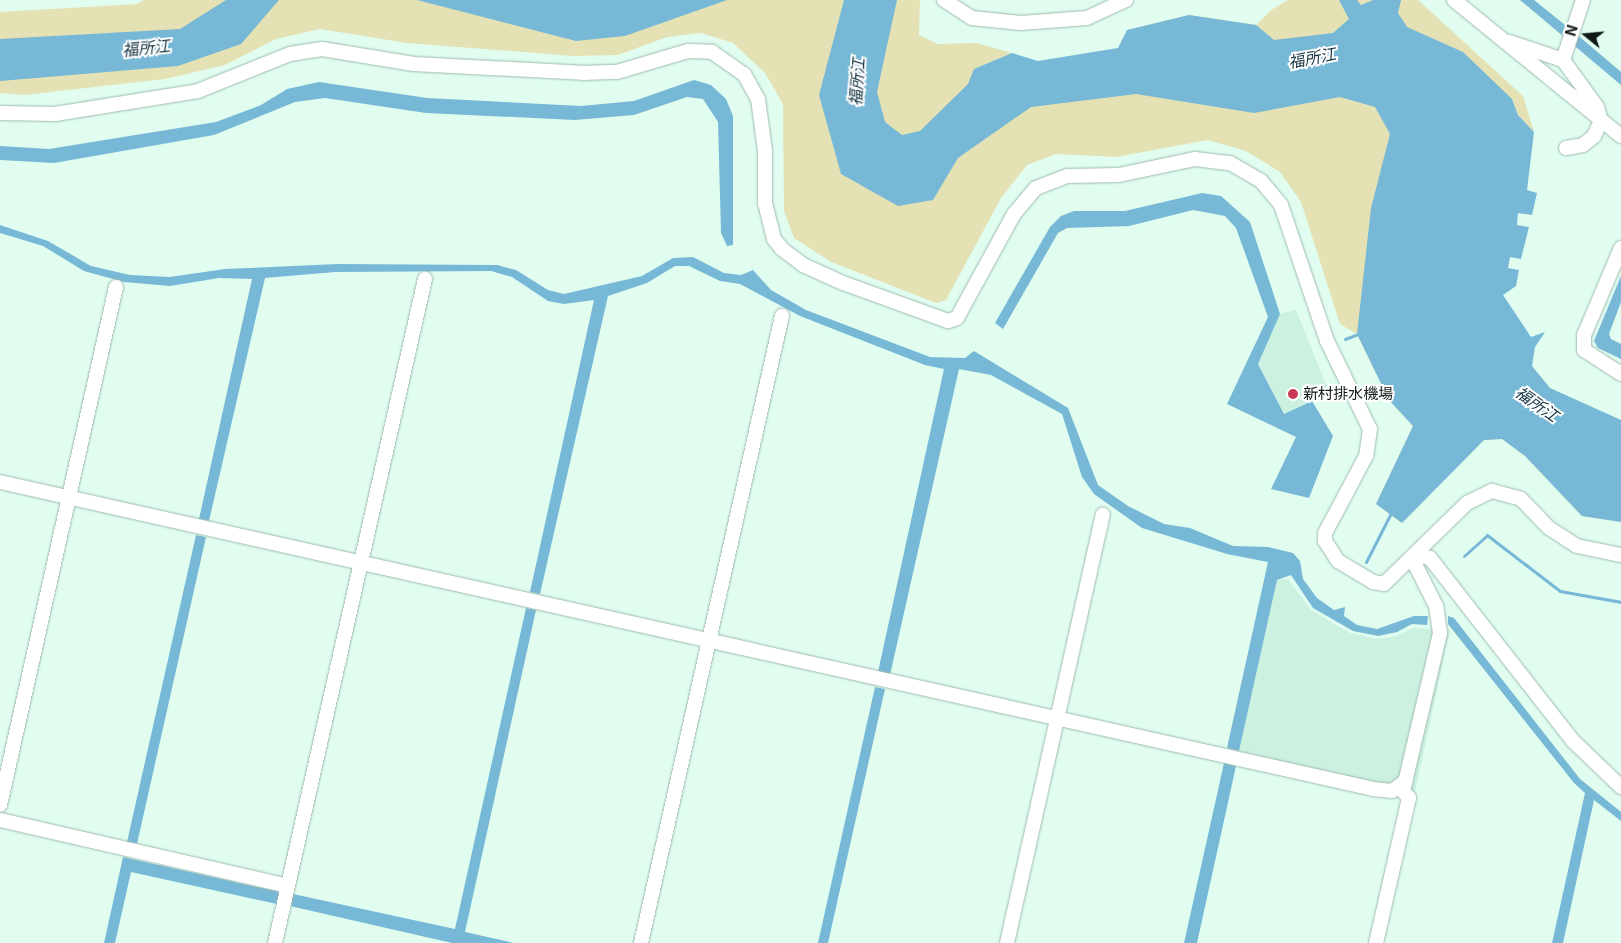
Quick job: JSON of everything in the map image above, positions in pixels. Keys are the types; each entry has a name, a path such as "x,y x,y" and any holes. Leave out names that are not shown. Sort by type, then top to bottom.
{"street":[{"path":"944,0 972,18 1021,23 1087,18 1126,0"},
{"path":"1454,0 1621,136"},
{"path":"1563,60 1583,0"},
{"path":"1506,41 1563,60 1597,107 1601,121 1594,136 1583,145 1566,148"},
{"path":"0,113 55,114 198,91 290,54 322,49 414,64 583,73 617,72 688,51 712,52 744,74 758,99 763,117 766,210 774,239 782,249 803,265 843,283 948,321 957,318 1014,214 1036,188 1068,176 1119,175 1195,159 1230,163 1261,181 1281,205 1327,341 1370,429 1366,456 1328,525 1325,541 1338,561 1378,583 1392,578 1467,503 1492,490 1521,499 1555,533 1577,546 1621,555"},
{"path":"1621,248 1584,335 1584,350 1621,374"},
{"path":"275,943 425,279"},
{"path":"0,805 116,286"},
{"path":"641,943 782,316"},
{"path":"0,482 1386,791 1406,781"},
{"path":"1007,943 1103,515"},
{"path":"1376,943 1409,798 1404,791 1406,781 1440,633 1436,606 1416,566 1416,555"},
{"path":"1416,555 1430,558 1572,740 1621,787"},
{"path":"0,820 288,886"}],"shaded area":[{"path":"144,0 235,0 187,33 0,47 0,12 137,4"},
{"path":"267,0 854,0 848,167 1033,87 1415,88 1479,412 1621,522 1582,516 1525,456 1502,439 1484,440 1402,523 1376,504 1413,426 1389,400 1357,334 1340,324 1301,202 1280,172 1246,151 1208,140 1116,157 1056,154 1027,165 1001,198 946,300 936,303 831,262 794,238 784,211 783,104 765,73 733,43 701,33 667,37 618,55 574,56 407,43 320,29 276,39 225,65 165,79 24,95 0,93 0,75 172,58"},
{"path":"891,0 920,0 919,35 938,44 976,43 1012,53 974,69 978,90 916,149 868,135"},
{"path":"1288,0 1418,0 1523,96 1534,132 1518,115 1512,99 1127,30 1189,15 1256,25 1271,10"},
{"path":"1296,310 1329,392 1284,414 1258,363 1280,314"},
{"path":"1288,579 1311,610 1350,633 1378,639 1397,636 1413,628 1450,630 1415,792 1239,751 1277,580"}],"water":[{"name":"福所江","path":"226,0 279,0 241,44 178,66 0,81 0,39 180,29"},
{"path":"417,0 727,0 625,36 576,41"},
{"name":"福所江","path":"844,0 897,0 877,92 885,122 902,135 920,131 968,84 974,69 1012,53 1038,61 1118,48 1127,30 1189,15 1256,25 1274,40 1333,33 1349,19 1339,0 1357,0 1361,5 1373,0 1401,0 1398,13 1407,27 1463,52 1512,99 1518,115 1534,132 1527,190 1537,193 1532,215 1518,213 1517,225 1529,227 1521,259 1510,257 1508,268 1519,270 1516,286 1503,295 1531,337 1545,332 1535,347 1532,366 1550,388 1621,420 1621,522 1582,516 1525,456 1502,439 1484,440 1402,523 1376,504 1413,426 1389,400 1357,334 1371,208 1390,134 1375,107 1340,97 1254,113 1136,94 1031,107 958,158 933,200 898,206 841,174 819,95"},
{"path":"1520,0 1534,0 1580,37 1621,72 1621,85"},
{"path":"694,80 711,85 726,99 733,116 733,245 727,246 721,233 718,122 703,99 687,97 634,115 575,120 426,113 325,98 295,102 214,135 54,163 0,160 0,146 49,149 216,122 261,105 287,89 319,82 427,98 581,106 634,101"},
{"path":"1202,193 1221,196 1250,222 1280,314 1258,364 1284,414 1312,401 1333,436 1309,498 1271,489 1296,437 1227,404 1268,317 1236,228 1225,216 1193,210 1129,226 1067,228 1058,233 1003,329 995,323 1050,227 1061,216 1074,211 1125,211"},
{"path":"0,225 48,241 91,266 130,275 170,277 225,269 338,264 497,265 516,270 548,290 564,294 642,276 673,258 693,257 724,273 741,275 753,270 771,290 806,310 930,357 965,358 974,351 1068,408 1098,485 1128,506 1164,524 1190,528 1233,546 1268,547 1293,553 1300,561 1303,579 1317,598 1334,610 1345,607 1344,616 1357,625 1377,629 1414,616 1428,616 1427,625 1412,624 1397,632 1378,636 1353,631 1313,608 1291,575 1277,580 1239,751 1227,748 1268,562 1227,554 1142,528 1094,494 1082,477 1062,414 991,375 959,369 890,675 878,672 944,369 925,365 800,316 740,284 720,281 689,266 675,266 647,283 608,296 540,594 530,592 594,300 564,304 548,301 512,277 491,271 335,272 265,278 209,521 199,519 252,279 219,278 170,286 124,282 84,271 43,246 0,233"},
{"path":"1621,276 1621,302 1609,334 1611,339 1621,344 1621,359 1598,348 1594,341"},
{"path":"196,535 206,537 137,844 127,842"},
{"path":"526,608 536,610 465,932 514,943 452,943 290,906 293,894 455,929"},
{"path":"1448,616 1454,618 1580,779 1621,812 1621,821 1594,800 1563,943 1552,943 1585,793 1574,783 1448,624"},
{"path":"875,687 885,689 828,943 818,943"},
{"path":"1224,763 1236,766 1197,943 1184,943"},
{"path":"123,857 280,892 277,904 131,872 115,943 104,943"}],"waterway":[{"path":"1345,339 1361,333"},
{"path":"1366,562 1392,511"},
{"path":"1464,556 1487,535 1560,591 1621,602"}],"place":[{"name":"新村排水機場","path":"1293,394"}]}
